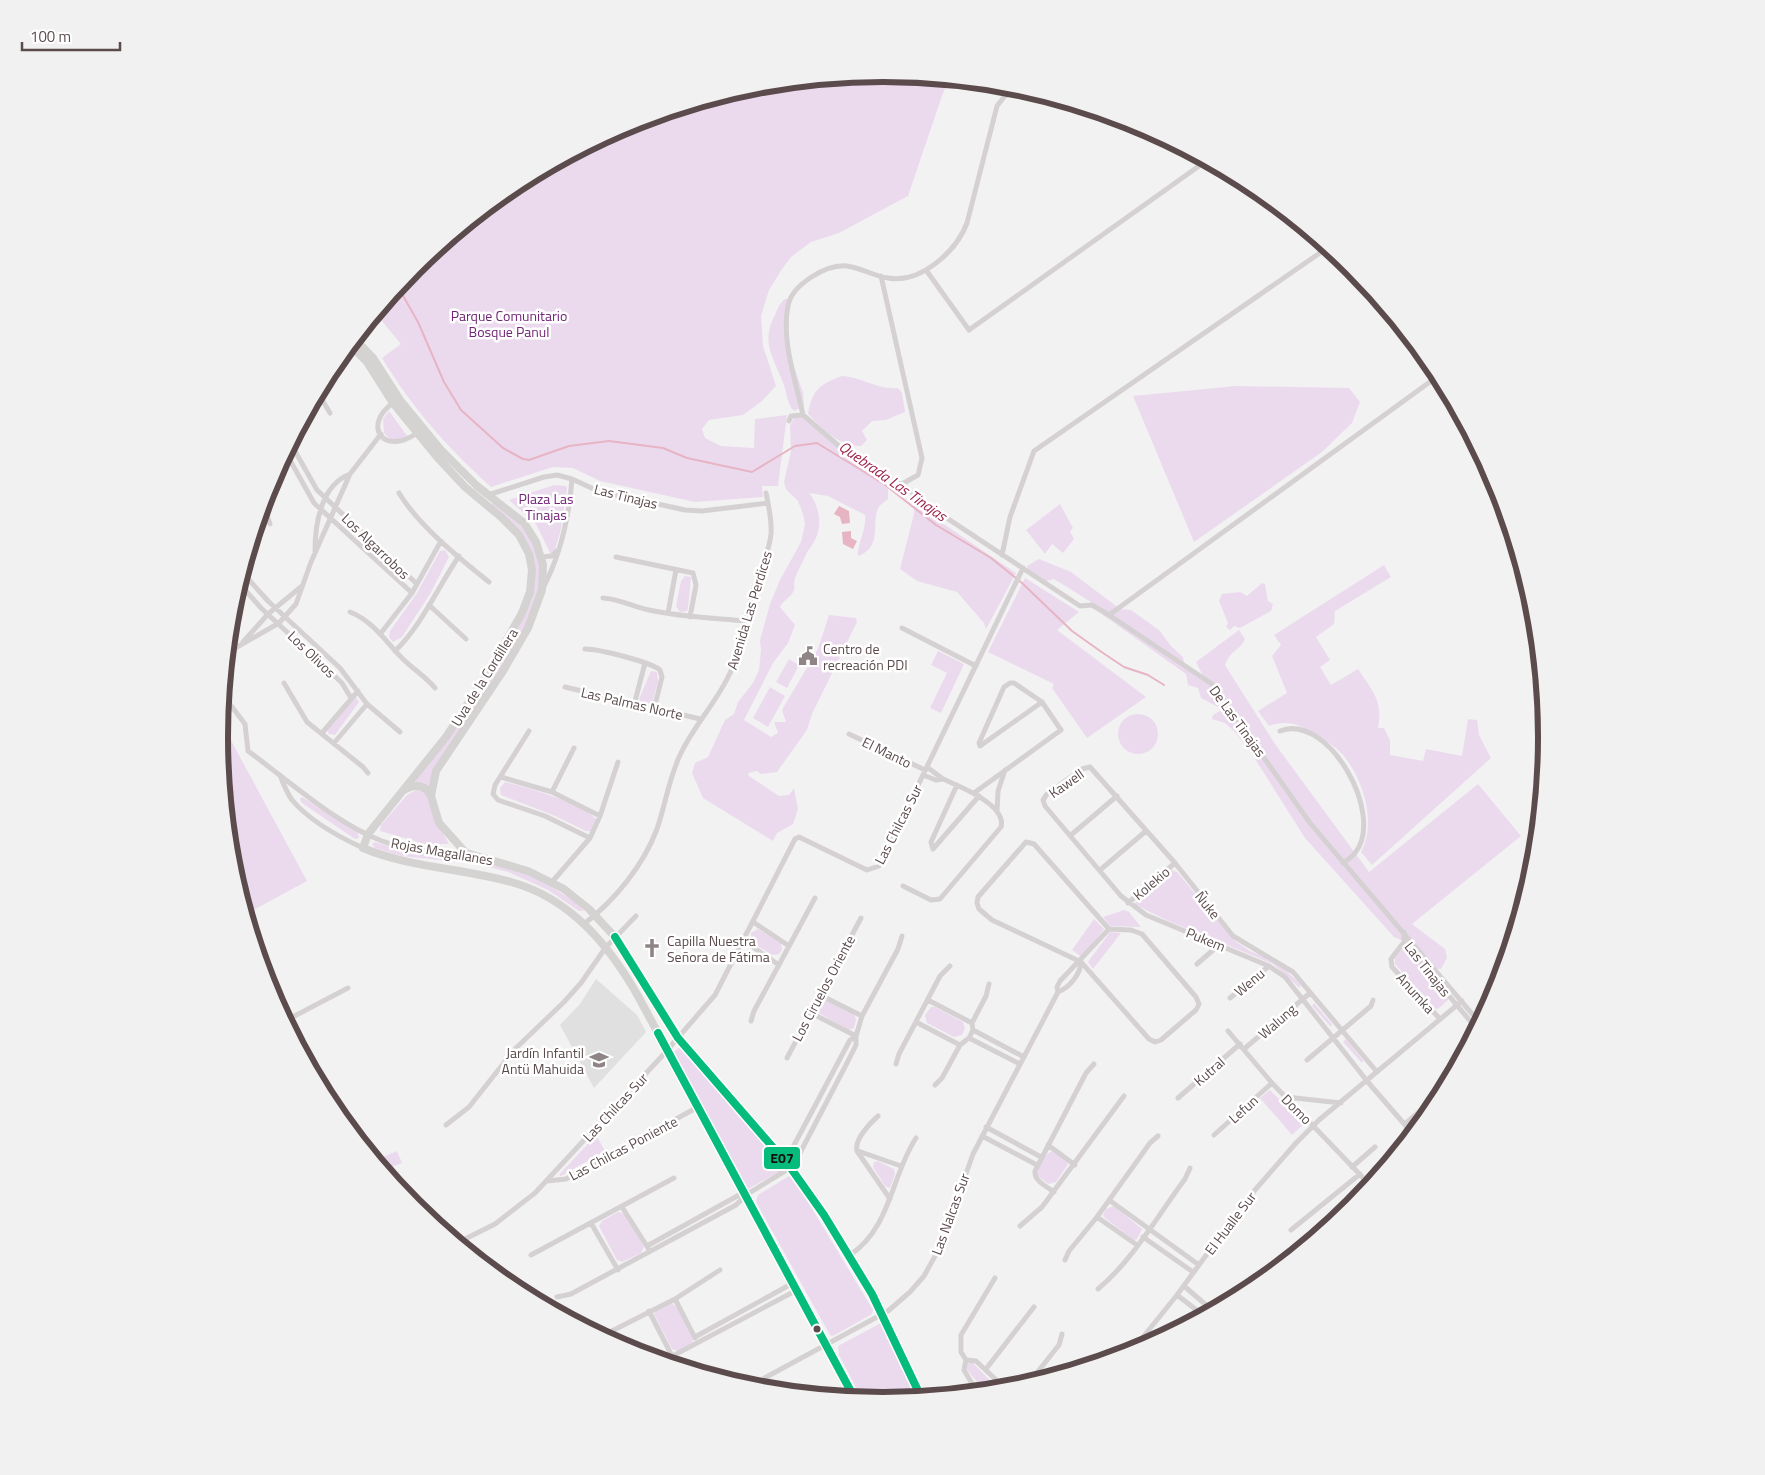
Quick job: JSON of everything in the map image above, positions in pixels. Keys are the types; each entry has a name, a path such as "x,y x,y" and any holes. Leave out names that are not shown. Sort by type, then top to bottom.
{"street":[{"path":"789,422 791,416 803,415 788,340 788,304 805,282 830,268 852,267 881,276 898,278 926,270 940,260 959,239 965,229 997,106 1007,95"},
{"path":"926,270 968,330 1200,165"},
{"path":"1002,555 1010,517 1034,451 1322,252"},
{"path":"881,276 922,458 918,476 902,484"},
{"path":"360,344 373,358 400,400 429,436 467,478 488,495"},
{"path":"355,350 367,362 393,403 417,433 450,472 480,500"},
{"path":"1109,615 1432,381"},
{"path":"322,399 330,413"},
{"path":"393,403 383,410 379,417 378,424 381,434 388,440 397,443 407,440 417,433"},
{"name":"De Las Tinajas","path":"803,415 839,446 902,484 924,502 1002,555 1080,606 1092,605 1109,615 1212,684 1310,824 1475,1017"},
{"path":"242,644 280,623 296,604 315,554 350,474 381,434"},
{"name":"Los Algarrobos","path":"294,450 316,490 326,497 417,584"},
{"name":"Los Algarrobos","path":"290,460 314,503 332,517 412,593"},
{"path":"315,554 315,531 321,508 326,497 340,478 350,474"},
{"name":"Las Tinajas","path":"480,500 488,495 548,476 562,475 598,491 691,511 768,503"},
{"name":"Uva de la Cordillera","path":"466,853 439,823 431,796 436,771 503,671 528,628 542,590 553,570 570,511 572,479"},
{"path":"399,493 406,505 441,541 489,582"},
{"name":"Avenida Las Perdices","path":"584,924 595,915 625,882 650,845 675,767 700,719 731,672 741,645 753,592 770,540 771,524 766,493"},
{"name":"Uva de la Cordillera","path":"488,495 517,515 536,542 541,557 542,590"},
{"name":"Uva de la Cordillera","path":"363,848 368,834 406,789 461,716 522,613 530,592 531,562 523,541 512,526 480,500"},
{"path":"267,515 270,524"},
{"path":"381,633 412,593 441,541"},
{"path":"541,557 552,556 559,549"},
{"path":"395,650 404,642 459,556"},
{"path":"616,557 693,573 695,578 690,616"},
{"name":"Las Chilcas Sur","path":"463,1240 501,1220 547,1181 668,1050 715,995 754,922 792,843 799,837 867,870 877,868 1018,582 1023,568"},
{"path":"668,613 676,570"},
{"name":"Los Olivos","path":"247,580 340,668 367,704 400,732"},
{"path":"233,652 268,614 302,586"},
{"name":"Los Olivos","path":"245,589 268,614 280,623 342,683 350,698"},
{"path":"604,598 615,599 648,610 690,616 746,620"},
{"path":"429,605 466,639"},
{"path":"350,612 358,615 381,633 395,650 435,688"},
{"path":"902,628 976,666"},
{"path":"585,649 656,666 660,670 662,677 654,709"},
{"path":"634,705 645,663"},
{"path":"284,683 303,717 368,773"},
{"path":"958,785 931,842 933,849 976,795 1006,769 1061,730 1042,702 1014,683 1008,684 980,745 984,745 1042,702"},
{"name":"Las Palmas Norte","path":"565,687 634,705 700,719"},
{"path":"322,733 350,698 358,691"},
{"name":"Rojas Magallanes","path":"229,703 245,724 247,732 245,744 248,751 351,825 382,841 413,849 466,853 504,863 552,882 575,897 595,915 615,937 678,1038 790,1167 850,1254 882,1314 918,1391"},
{"path":"334,743 367,704"},
{"path":"1280,731 1288,728 1306,732 1337,754 1350,773 1359,796 1362,827 1357,849 1343,863"},
{"path":"529,731 493,790 498,800 545,816 590,838"},
{"name":"El Manto","path":"849,734 925,771"},
{"path":"552,792 574,748"},
{"path":"552,882 590,838 600,816 618,762"},
{"name":"Ñuke","path":"1090,767 1175,863 1233,936 1242,944 1286,965 1377,1072"},
{"name":"Kawell","path":"1043,800 1047,794 1082,769 1090,767"},
{"path":"997,811 998,791 1006,769"},
{"path":"925,771 936,780 943,779"},
{"path":"903,886 932,900 940,899 1001,826 1002,821 997,811 976,795 925,771"},
{"name":"Rojas Magallanes","path":"278,773 291,798 300,808 337,834 363,848 396,860 521,885 553,900 584,924 606,947 631,983 852,1391"},
{"path":"501,776 552,792 600,816"},
{"path":"406,789 418,786 426,789 431,796"},
{"path":"1071,835 1117,796"},
{"name":"Pukem","path":"1043,800 1045,806 1128,903 1146,916 1220,944 1269,966 1285,977 1367,1081 1408,1128"},
{"path":"1100,870 1146,831"},
{"path":"1026,842 1034,844 1109,929 1131,930 1142,934 1196,997 1199,1004 1196,1010 1161,1040 1153,1042 1081,962 992,920 978,907 978,897 1020,846 1026,842"},
{"name":"Kolekio","path":"1128,903 1175,863"},
{"path":"751,1020 816,898"},
{"path":"446,1125 469,1107 515,1049 570,996 606,947 636,916"},
{"name":"Los Ciruelos Oriente","path":"787,1058 861,918"},
{"path":"754,922 789,946"},
{"path":"1058,992 1068,986 1078,975 1081,962 1109,929"},
{"name":"Las Tinajas","path":"1404,932 1404,942 1472,1023"},
{"path":"557,1297 571,1294 651,1253 742,1202 746,1195 790,1167 800,1153 856,1045 856,1036 862,1016 898,949 902,936"},
{"path":"744,941 779,965"},
{"name":"Anumka","path":"1404,942 1392,959 1392,967 1440,1020"},
{"path":"1197,964 1220,944"},
{"name":"Las Nalcas Sur","path":"759,1381 882,1314 910,1292 935,1258 965,1173 986,1127 1058,992 1057,987 1060,981 1072,967 1081,962"},
{"path":"896,1064 899,1054 940,976 950,966"},
{"name":"Wenu","path":"1230,998 1269,966"},
{"path":"935,1085 944,1075 960,1045 969,1038 973,1030 972,1022 986,996 990,984"},
{"path":"291,1018 348,988"},
{"name":"Walung","path":"1244,1050 1310,993"},
{"path":"820,995 862,1016"},
{"path":"928,1000 972,1022"},
{"path":"1308,1060 1372,1006 1373,1000"},
{"name":"El Hualle Sur","path":"1141,1339 1184,1286 1248,1198 1314,1126 1462,1001"},
{"path":"811,1013 856,1036"},
{"path":"916,1022 960,1045"},
{"path":"973,1030 1024,1057"},
{"name":"Domo","path":"1228,1031 1272,1083 1365,1180"},
{"path":"790,1167 793,1147 850,1040 856,1036"},
{"path":"969,1038 1020,1064"},
{"name":"Kutral","path":"1178,1098 1240,1044"},
{"path":"1054,1192 1036,1178 1034,1174 1041,1157 1086,1073 1094,1064"},
{"name":"Lefun","path":"1214,1135 1272,1083"},
{"path":"1020,1226 1042,1207 1054,1192 1124,1096"},
{"path":"1286,1097 1341,1103"},
{"name":"Las Chilcas Poniente","path":"547,1181 566,1179 698,1107"},
{"path":"1404,1124 1420,1110"},
{"path":"878,1116 869,1124 856,1146 857,1151 890,1199"},
{"path":"986,1127 1041,1157"},
{"path":"982,1136 1037,1165"},
{"path":"1065,1260 1069,1251 1097,1217 1150,1143 1158,1136"},
{"path":"850,1254 860,1247 879,1223 890,1199 901,1166 916,1138"},
{"path":"1048,1145 1075,1165"},
{"path":"1352,1167 1375,1147"},
{"path":"857,1151 901,1166"},
{"path":"1098,1288 1107,1281 1137,1245 1185,1179 1190,1168"},
{"path":"1291,1230 1360,1174"},
{"path":"532,1256 674,1178"},
{"path":"646,1246 739,1195 746,1195"},
{"path":"1109,1200 1199,1265"},
{"path":"622,1207 651,1253"},
{"path":"1097,1217 1137,1245"},
{"path":"591,1223 618,1270"},
{"path":"1143,1237 1193,1272"},
{"path":"609,1332 675,1299 720,1270"},
{"path":"974,1386 964,1370 966,1360 961,1352 962,1335 995,1278"},
{"path":"694,1337 795,1286"},
{"path":"649,1311 672,1356 698,1343 795,1286"},
{"path":"1184,1286 1208,1306"},
{"path":"1177,1295 1198,1311"},
{"path":"675,1299 698,1343"},
{"path":"986,1369 1034,1307"},
{"path":"1036,1374 1059,1345 1062,1334"},
{"path":"966,1360 976,1361 999,1382"}],"shaded area":[{"path":"839,506 849,511 850,523 842,524 840,517 834,514"},
{"path":"851,531 851,538 857,541 853,549 843,544 842,532"},
{"name":"Jardín Infantil Antü Mahuida","path":"596,979 637,1015 646,1032 594,1088 560,1025 580,1004"}],"green space":[{"name":"Parque Comunitario Bosque Panul","path":"882,82 947,86 908,196 839,233 811,242 791,257 769,290 761,316 763,346 776,386 762,401 743,415 709,420 702,429 705,438 721,446 754,448 755,419 787,415 778,486 762,486 763,497 695,502 600,481 573,468 553,467 491,487 460,457 418,411 382,358 401,344 380,319 419,274 484,218 519,193 555,170 593,150 632,132 672,117 755,95 797,88"},
{"path":"785,299 790,299 787,346 803,393 804,406 794,411 770,350 769,342 771,325 779,306"},
{"path":"842,376 883,387 898,388 902,393 905,412 886,420 872,421 862,431 867,440 861,446 845,443 831,436 808,414 812,399 818,389"},
{"path":"1236,386 1349,388 1360,402 1352,423 1322,452 1194,542 1133,396"},
{"path":"389,411 408,437 390,439 384,433 383,419"},
{"path":"802,417 851,457 867,465 884,479 888,489 888,499 880,506 877,513 874,540 871,547 858,556 865,515 828,496 809,493 819,515 819,528 814,542 797,573 793,593 780,607 795,625 788,643 773,663 744,720 771,737 778,733 774,722 786,722 782,710 818,649 829,615 856,618 857,622 812,714 807,730 777,772 761,774 757,771 748,773 749,776 779,796 789,795 794,788 798,809 793,824 777,833 773,841 703,798 692,773 695,763 708,757 725,720 734,714 738,702 753,683 759,670 760,640 770,604 780,580 801,542 805,524 803,514 798,501 786,489 784,482 791,451 790,426 794,418"},
{"name":"Plaza Las Tinajas","path":"554,485 566,486 567,488 561,529 554,553 551,555 536,524 509,500"},
{"path":"492,503 516,521 534,545 540,564 539,586 531,613 518,641 501,671 433,772 428,788 416,783 416,780 472,706 511,640 531,601 532,555 528,544 517,528 491,505"},
{"path":"914,504 1016,573 986,629 984,623 957,592 917,581 900,569 914,514"},
{"path":"1060,504 1073,528 1070,532 1074,539 1063,553 1052,544 1045,554 1026,530"},
{"path":"445,550 449,557 430,594 402,637 393,642 389,637 390,631 417,593 440,551"},
{"path":"1039,559 1071,572 1120,609 1131,610 1159,630 1171,646 1183,657 1185,667 1203,676 1196,662 1239,630 1245,639 1241,646 1230,655 1225,665 1275,744 1369,872 1478,784 1521,836 1412,924 1445,949 1447,958 1441,969 1435,969 1408,943 1394,937 1305,838 1250,751 1225,723 1212,719 1213,715 1220,711 1218,707 1201,698 1198,688 1188,685 1186,674 1103,615 1099,607 1054,579 1043,582 1030,575 1027,566"},
{"path":"1384,565 1391,577 1335,611 1334,624 1316,637 1330,660 1320,667 1331,685 1358,669 1376,697 1379,710 1378,728 1384,728 1390,740 1390,755 1423,761 1426,749 1462,756 1468,719 1477,720 1479,735 1491,758 1372,865 1361,852 1368,828 1368,814 1362,788 1343,755 1311,731 1299,726 1281,723 1269,726 1258,711 1287,693 1272,656 1281,645 1274,635"},
{"path":"685,576 691,577 688,608 687,611 680,612 676,606 681,581"},
{"path":"1025,578 1079,612 1057,630 1146,697 1087,738 1052,688 1054,684 988,652"},
{"path":"1262,583 1265,584 1268,601 1273,604 1271,611 1240,628 1234,626 1230,630 1226,627 1228,623 1219,601 1222,594 1240,592 1247,596"},
{"path":"938,651 964,664 941,713 930,708 947,673 931,665"},
{"path":"789,659 799,665 787,688 776,682"},
{"path":"651,671 657,672 658,682 651,706 643,704 639,699"},
{"path":"770,687 785,696 768,727 753,718"},
{"path":"356,697 359,702 335,735 329,734 327,730"},
{"path":"1142,714 1149,717 1155,723 1158,734 1157,742 1149,751 1142,754 1134,754 1127,751 1119,742 1118,730 1121,723 1130,715"},
{"path":"228,735 307,881 251,911 240,865 233,823 229,780"},
{"path":"505,782 540,792 579,807 596,819 595,825 591,831 586,831 555,816 501,795 500,788"},
{"path":"416,790 423,791 430,798 433,816 449,844 425,844 380,831 381,825 407,795"},
{"path":"302,797 358,833 359,838 355,839 302,803 300,799"},
{"path":"375,842 407,852 478,859 529,874 573,900 584,911 579,911 548,890 508,872 477,864 402,856 375,848 372,844"},
{"path":"1172,870 1177,872 1235,941 1250,951 1277,962 1300,984 1300,988 1273,964 1166,920 1134,904"},
{"path":"1124,910 1129,912 1141,927 1110,926 1103,917"},
{"path":"1094,919 1104,929 1082,957 1072,950"},
{"path":"758,929 781,943 782,950 779,954 772,955 751,942 751,933"},
{"path":"1110,932 1121,933 1093,969 1088,962"},
{"path":"1404,946 1449,999 1438,1009 1434,1008 1395,964 1395,958"},
{"path":"820,998 854,1014 856,1019 854,1028 848,1030 817,1012 815,1006"},
{"path":"1314,1003 1332,1024 1331,1027 1312,1006"},
{"path":"931,1007 935,1007 963,1022 965,1028 962,1035 954,1037 927,1023 925,1015"},
{"path":"1346,1039 1363,1060 1362,1063 1343,1042"},
{"path":"679,1048 682,1049 784,1169 748,1189 675,1054 675,1051"},
{"path":"1270,1090 1304,1124 1292,1135 1260,1098"},
{"path":"596,1135 605,1151 561,1176 559,1175"},
{"path":"1054,1150 1068,1164 1056,1182 1048,1184 1038,1176 1038,1172 1045,1157"},
{"path":"397,1151 402,1163 389,1168 381,1158"},
{"path":"878,1161 894,1169 895,1174 890,1188 885,1186 873,1167 874,1162"},
{"path":"789,1176 793,1177 873,1310 872,1314 833,1336 830,1335 756,1202 758,1195"},
{"path":"1114,1206 1142,1229 1137,1239 1134,1240 1105,1218 1103,1215 1106,1209"},
{"path":"618,1212 626,1214 644,1247 641,1253 622,1262 617,1260 599,1226 602,1221"},
{"path":"671,1303 676,1306 693,1340 692,1343 678,1351 672,1349 654,1314 655,1311"},
{"path":"881,1323 885,1325 914,1391 858,1391 839,1355 838,1346"},
{"path":"971,1361 992,1383 979,1385 965,1367"}],"waterway":[{"name":"Quebrada Las Tinajas","path":"402,293 418,322 444,382 461,410 503,448 523,459 529,460 569,446 609,441 663,448 687,458 752,472 795,446 817,443 884,484 936,525 991,558 1022,583 1072,631 1103,653 1124,667 1148,675 1164,685"}],"transit line":[{"name":"E07","path":"615,937 678,1038 790,1167 824,1215 872,1294 918,1391"},
{"name":"E07","path":"658,1033 851,1391"}],"place":[{"name":"Centro de recreación PDI","path":"808,656"},
{"name":"Capilla Nuestra Señora de Fátima","path":"652,948"},
{"name":"Jardín Infantil Antü Mahuida","path":"599,1060"}]}
